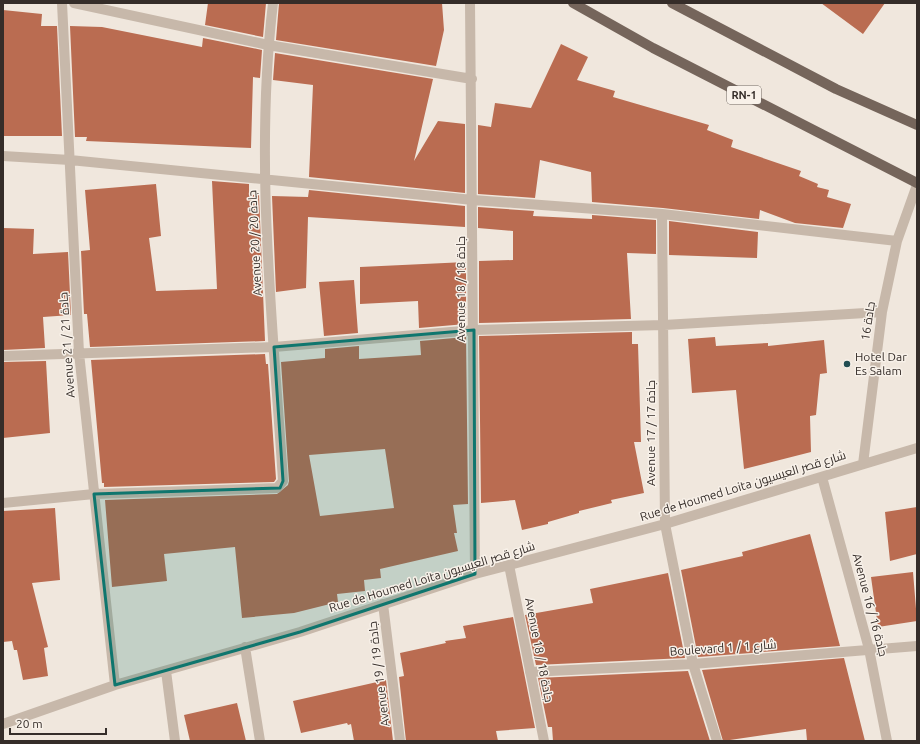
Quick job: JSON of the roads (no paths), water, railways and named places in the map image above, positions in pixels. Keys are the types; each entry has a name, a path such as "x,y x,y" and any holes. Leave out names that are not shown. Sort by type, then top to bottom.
{"main road":[{"name":"RN-1","path":"573,3 653,48 917,184"},
{"path":"672,3 836,89 917,125"}],"street":[{"name":"Avenue 21 / جادة 21","path":"62,3 80,353 115,685"},
{"path":"74,3 268,45 472,79"},
{"name":"Avenue 20 / جادة 20","path":"94,494 277,488 283,481 264,179 268,45 273,3"},
{"name":"Avenue 18 / جادة 18","path":"470,3 472,79 475,574"},
{"path":"3,156 70,160 473,200 662,214 897,240"},
{"name":"جادة 16","path":"863,464 882,312 897,240 917,184"},
{"name":"Avenue 17 / جادة 17","path":"662,214 665,524 693,664 717,741"},
{"path":"3,356 274,347 474,330 664,325 882,312"},
{"name":"Rue de Houmed Loita شارع قصر العيسيون","path":"3,724 115,685 245,647 475,574 665,524 917,448"},
{"name":"Avenue 16 / جادة 16","path":"822,477 869,648 887,741"},
{"path":"3,502 94,494"},
{"name":"Avenue 18 / جادة 18","path":"509,565 544,741"},
{"name":"Avenue 19 / جادة 19","path":"383,604 400,741"},
{"name":"Boulevard 1 / شارع 1","path":"530,672 693,664 869,648 917,646"},
{"path":"245,647 260,741"},
{"path":"166,671 175,741"}],"place":[{"name":"Hotel Dar Es Salam","path":"847,364"}]}
